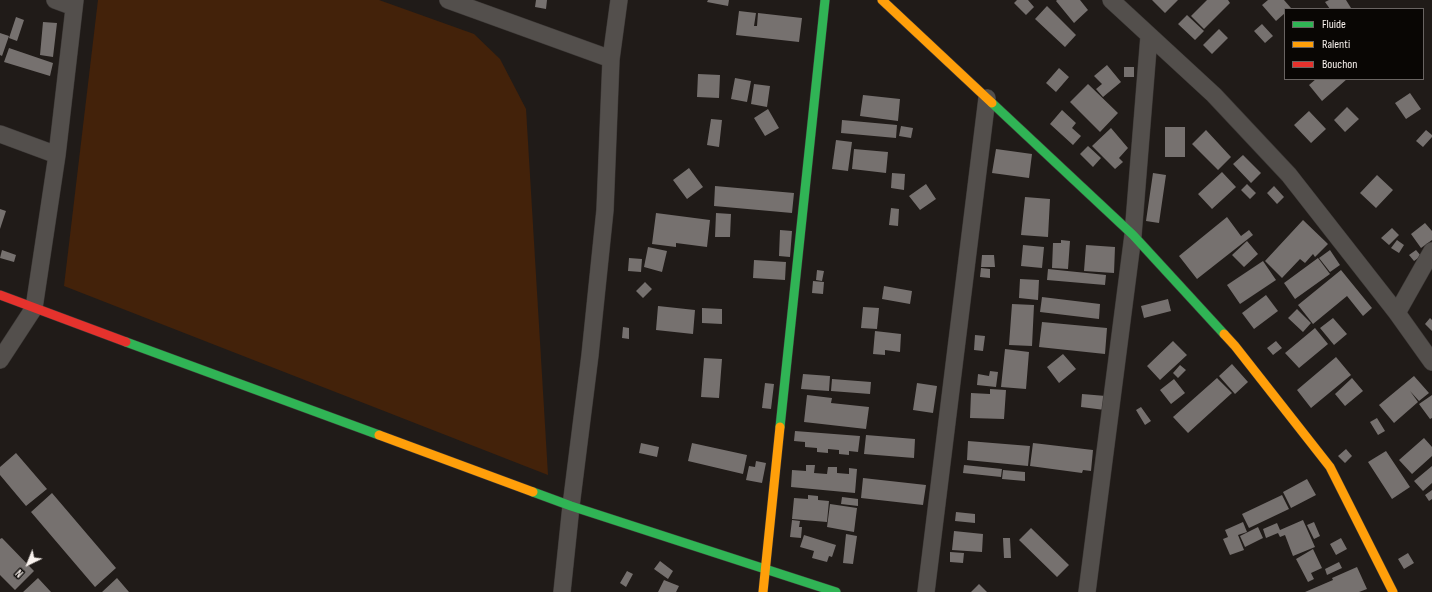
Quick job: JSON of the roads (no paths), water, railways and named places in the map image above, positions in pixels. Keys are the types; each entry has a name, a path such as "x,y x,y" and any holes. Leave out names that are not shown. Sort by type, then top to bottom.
{"street":[{"path":"0,360 34,308 57,155 74,3 55,0"},
{"path":"562,592 590,355 605,210 611,59 619,0"},
{"path":"763,592 825,0"},
{"path":"882,0 1133,235 1235,346 1330,467 1393,592"},
{"path":"1111,0 1214,95 1289,175 1397,313 1432,362"},
{"path":"452,1 611,59"},
{"path":"1087,592 1133,235 1149,36"},
{"path":"926,592 987,98"},
{"path":"0,134 57,155"},
{"path":"1397,313 1432,251"},
{"path":"0,294 34,308 571,506 836,592"}]}
